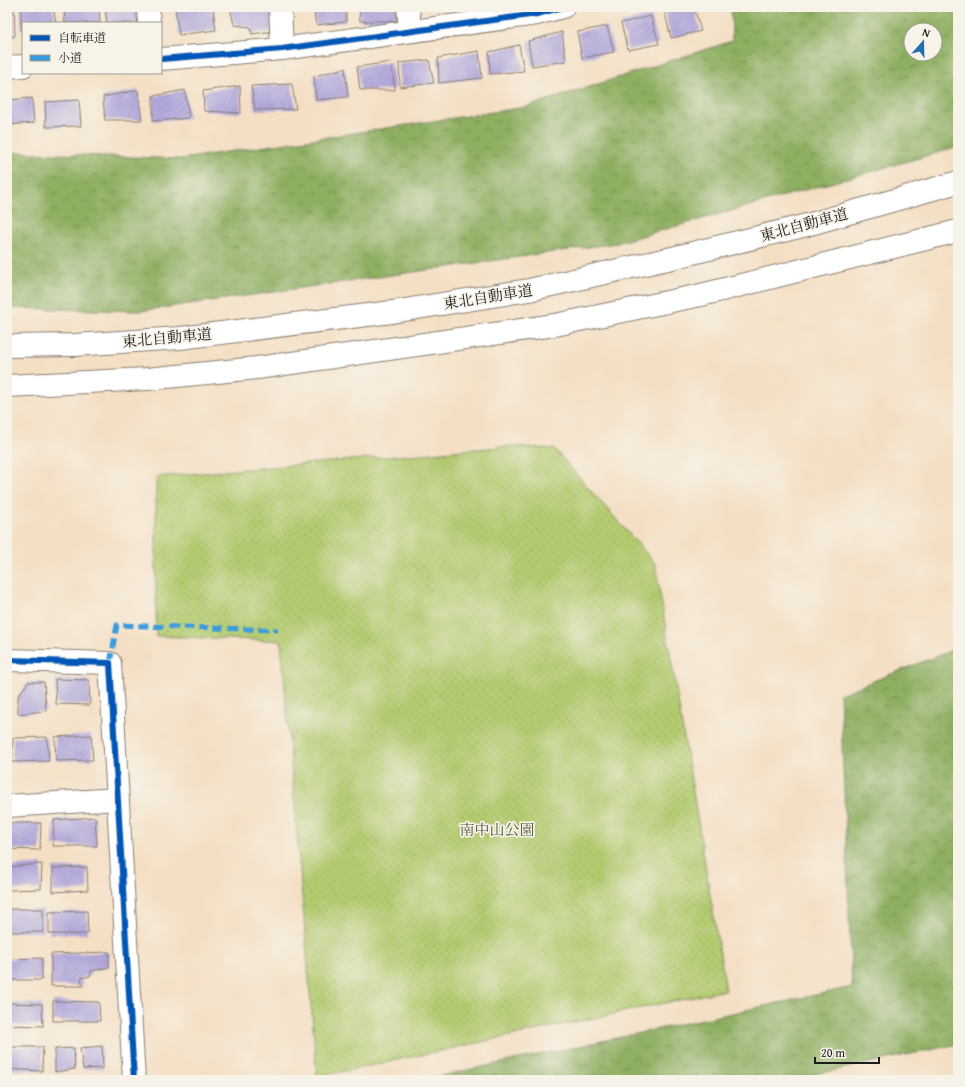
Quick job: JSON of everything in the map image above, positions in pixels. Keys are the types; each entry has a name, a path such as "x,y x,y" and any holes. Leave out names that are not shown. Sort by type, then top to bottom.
{"main road":[{"path":"148,7 149,22"},
{"path":"280,7 282,49"},
{"path":"408,7 410,31"},
{"path":"162,59 282,49 536,14 564,7"},
{"path":"7,66 22,66"},
{"name":"東北自動車道","path":"7,346 75,345 188,337 392,312 529,290 672,258 807,225 958,182"},
{"path":"7,386 147,379 256,368 555,325 701,295 958,230"},
{"path":"7,660 110,663 134,1080"},
{"path":"7,806 118,799"}],"green space":[{"path":"731,7 958,7 958,147 617,243 140,311 7,308 7,152 181,159 526,107 732,41"},
{"name":"南中山公園","path":"511,446 554,449 655,563 726,990 317,1077 281,641 156,636 156,477"},
{"path":"958,648 958,1044 789,1080 422,1080 852,987 840,694"}],"building":[{"path":"7,7 14,7 15,36 7,39"},
{"path":"21,7 53,7 56,22 22,22 21,30"},
{"path":"64,7 99,7 100,22 65,22"},
{"path":"105,7 142,7 143,22 107,22"},
{"path":"213,7 216,30 179,35 175,8"},
{"path":"230,7 272,7 274,31 252,34 250,27 234,25"},
{"path":"313,7 346,7 346,22 316,25"},
{"path":"359,7 396,7 397,21 360,21"},
{"path":"674,7 694,7 701,31 671,38 664,10"},
{"path":"651,16 659,44 628,50 621,23"},
{"path":"607,26 614,52 582,58 577,32"},
{"path":"562,32 566,61 532,66 528,41"},
{"path":"519,45 524,71 490,74 489,52"},
{"path":"479,51 482,78 439,83 438,58"},
{"path":"429,60 434,83 400,87 399,63"},
{"path":"391,62 395,90 360,90 357,67"},
{"path":"345,68 348,97 316,100 314,76"},
{"path":"292,84 296,109 255,110 251,86"},
{"path":"240,86 241,113 204,111 203,91"},
{"path":"138,90 142,120 105,120 103,97"},
{"path":"185,90 189,118 153,121 153,96"},
{"path":"32,98 34,123 7,125 7,100"},
{"path":"79,100 81,126 46,127 45,102"},
{"path":"55,679 89,680 90,705 56,704"},
{"path":"28,682 44,682 46,711 18,714 18,696"},
{"path":"7,689 10,689 9,713 7,713"},
{"path":"91,735 93,760 56,761 55,737"},
{"path":"47,737 49,761 12,762 13,738"},
{"path":"95,817 97,846 53,846 54,820"},
{"path":"7,823 41,823 40,850 7,849"},
{"path":"42,864 41,889 7,890 7,867"},
{"path":"87,867 88,890 53,892 53,868"},
{"path":"7,909 43,909 43,932 7,932"},
{"path":"87,911 88,934 49,934 49,912"},
{"path":"109,952 109,967 91,971 90,976 81,978 83,986 51,986 51,954"},
{"path":"42,958 42,980 7,980 7,959"},
{"path":"53,1001 99,1002 100,1021 53,1021"},
{"path":"7,1003 42,1004 43,1026 7,1025"},
{"path":"102,1046 103,1068 83,1069 80,1048"},
{"path":"7,1047 43,1047 42,1071 7,1069"},
{"path":"74,1048 75,1069 55,1072 55,1049"}],"marked path":[{"path":"110,663 117,625 278,630"}],"cycle path":[{"path":"162,59 282,49 537,14 563,7"},
{"path":"7,660 110,663 134,1080"}]}
